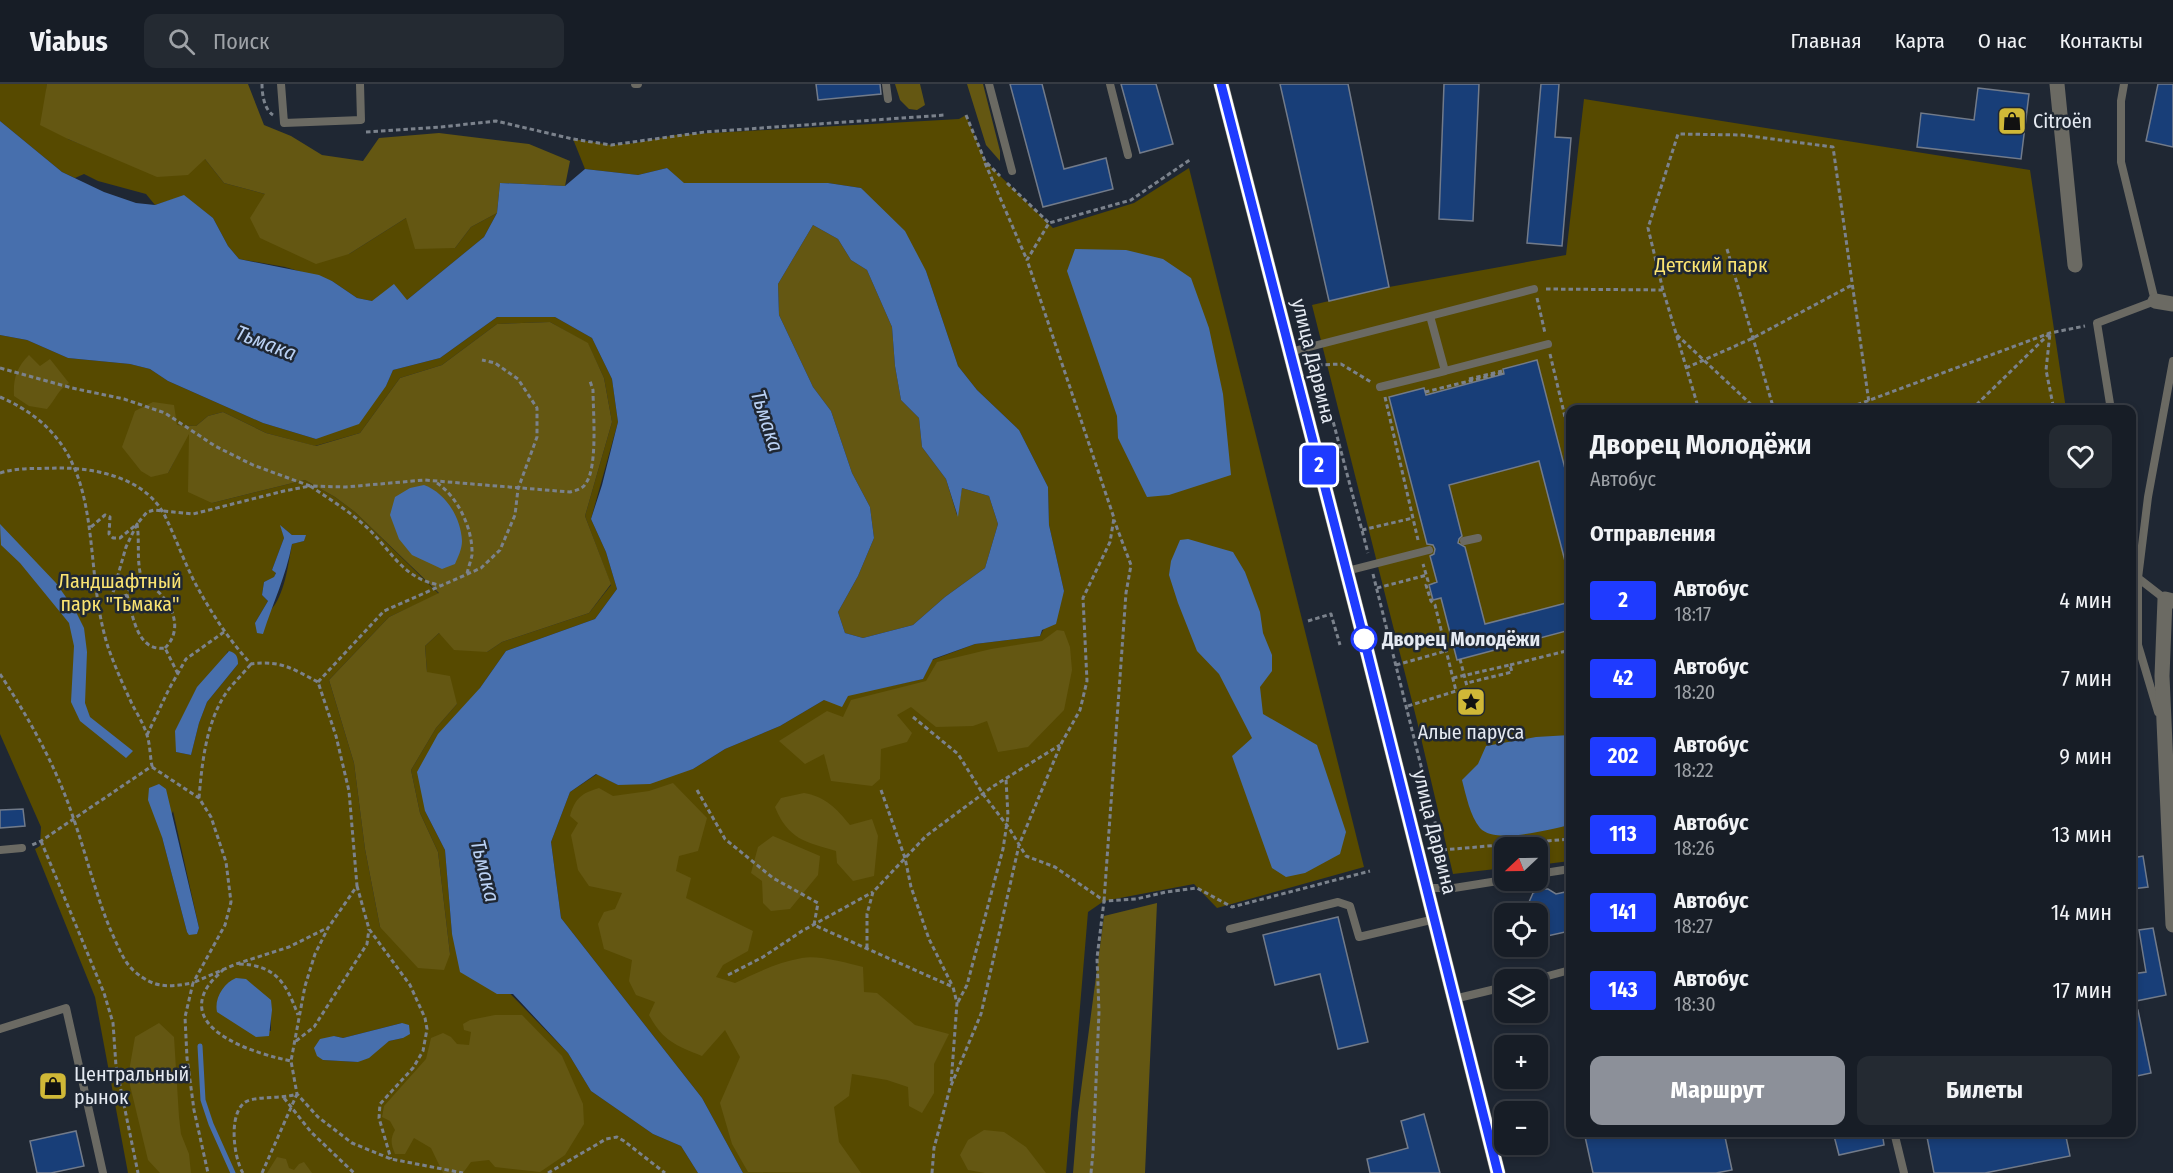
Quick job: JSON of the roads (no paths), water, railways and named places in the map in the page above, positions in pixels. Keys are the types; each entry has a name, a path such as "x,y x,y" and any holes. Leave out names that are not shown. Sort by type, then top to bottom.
{"main road":[{"name":"улица Дарвина","path":"1221,84 1347,571 1498,1173"}],"street":[{"path":"2057,84 2075,265"},
{"path":"2155,301 2173,304"},
{"path":"2169,600 2162,676 2170,808 2173,925"}],"lane":[{"path":"281,84 284,123 361,120 360,84"},
{"path":"886,84 888,99"},
{"path":"989,84 1011,171"},
{"path":"1110,84 1128,155"},
{"path":"2110,405 2097,323 2155,301 2121,162 2121,101 2124,84"},
{"path":"1290,352 1534,289"},
{"path":"1430,316 1444,371"},
{"path":"1380,387 1548,344"},
{"path":"2138,578 2148,497 2173,361"},
{"path":"1464,541 1478,538"},
{"path":"1347,571 1429,550"},
{"path":"2136,564 2139,645 2164,734"},
{"path":"2138,578 2169,600"},
{"path":"0,850 22,848"},
{"path":"1548,872 1566,870"},
{"path":"1427,888 1454,888 1494,882"},
{"path":"1230,929 1338,902 1350,906 1359,937 1435,919"},
{"path":"1548,976 1566,971"},
{"path":"1454,999 1494,989"},
{"path":"0,1029 66,1008 103,1173"},
{"path":"1895,1137 1904,1173"}],"water":[{"name":"Тьмака","path":"0,121 62,172 104,192 136,203 155,205 184,195 213,218 228,246 239,259 319,275 357,298 372,301 394,284 407,300 484,237 497,213 500,183 565,186 585,169 638,175 667,168 684,183 828,183 861,188 905,231 926,271 958,366 977,390 1019,430 1048,487 1049,525 1064,591 1056,624 1042,630 1040,636 975,644 933,659 923,679 848,696 842,707 824,700 780,726 725,749 693,769 650,784 618,785 596,774 570,792 551,842 561,918 702,1098 743,1173 698,1173 681,1146 653,1134 591,1091 568,1053 513,994 497,994 460,972 452,934 445,850 425,811 417,772 438,734 480,688 506,651 595,619 617,589 606,552 591,519 618,422 612,379 592,338 555,317 497,317 440,358 393,370 386,386 359,424 316,439 263,423 168,381 150,369 130,364 68,358 27,340 0,335","holes":["813,225 838,239 851,260 867,270 892,327 901,400 919,418 922,447 946,479 958,517 962,488 989,496 998,524 985,568 945,597 913,625 863,638 845,633 838,612 858,576 874,538 870,507 852,473 831,411 813,387 779,315 778,284"]},
{"path":"1075,249 1126,250 1163,259 1191,278 1209,328 1223,394 1231,475 1169,495 1147,497 1118,438 1117,416 1067,271"},
{"path":"424,485 439,494 451,507 461,532 460,553 455,564 442,569 412,555 399,539 390,515 395,497 410,488"},
{"path":"0,524 56,583 75,610 84,628 87,652 85,703 90,717 133,751 126,758 80,721 71,702 74,646 69,623 20,563 1,545"},
{"path":"280,525 292,535 306,535 304,541 292,544 283,578 263,634 257,633 255,623 268,601 262,595 264,582 274,577 276,573 272,570 284,538"},
{"path":"1188,539 1233,552 1245,572 1260,612 1263,633 1272,655 1272,671 1260,687 1263,714 1317,745 1346,832 1340,854 1305,873 1286,877 1272,868 1232,756 1252,738 1219,674 1197,651 1178,603 1169,575 1171,561 1180,540"},
{"path":"229,651 236,655 238,664 207,702 191,755 176,752 175,731 197,687"},
{"path":"1566,735 1566,826 1510,836 1487,833 1480,828 1471,811 1462,780 1478,764 1486,746 1536,737"},
{"path":"159,784 166,789 199,928 197,934 189,935 187,932 162,837 148,800 149,788"},
{"path":"236,978 246,979 271,1000 269,1036 256,1037 217,1012 217,1001 221,992 228,983"},
{"path":"402,1023 409,1025 410,1034 389,1041 369,1058 358,1062 323,1060 317,1056 314,1048 320,1039 334,1036 343,1038"}],"waterway":[{"path":"200,1046 203,1100 233,1173"}],"place":[{"name":"Citroën","path":"2012,121"},
{"name":"Дворец Молодёжи","path":"1364,639"},
{"name":"Алые паруса","path":"1471,702"},
{"name":"Центральный рынок","path":"53,1086"}],"park label":[{"name":"Детский парк","path":"1711,265"},
{"name":"Ландшафтный парк \"Тьмака\"","path":"120,592"}]}
